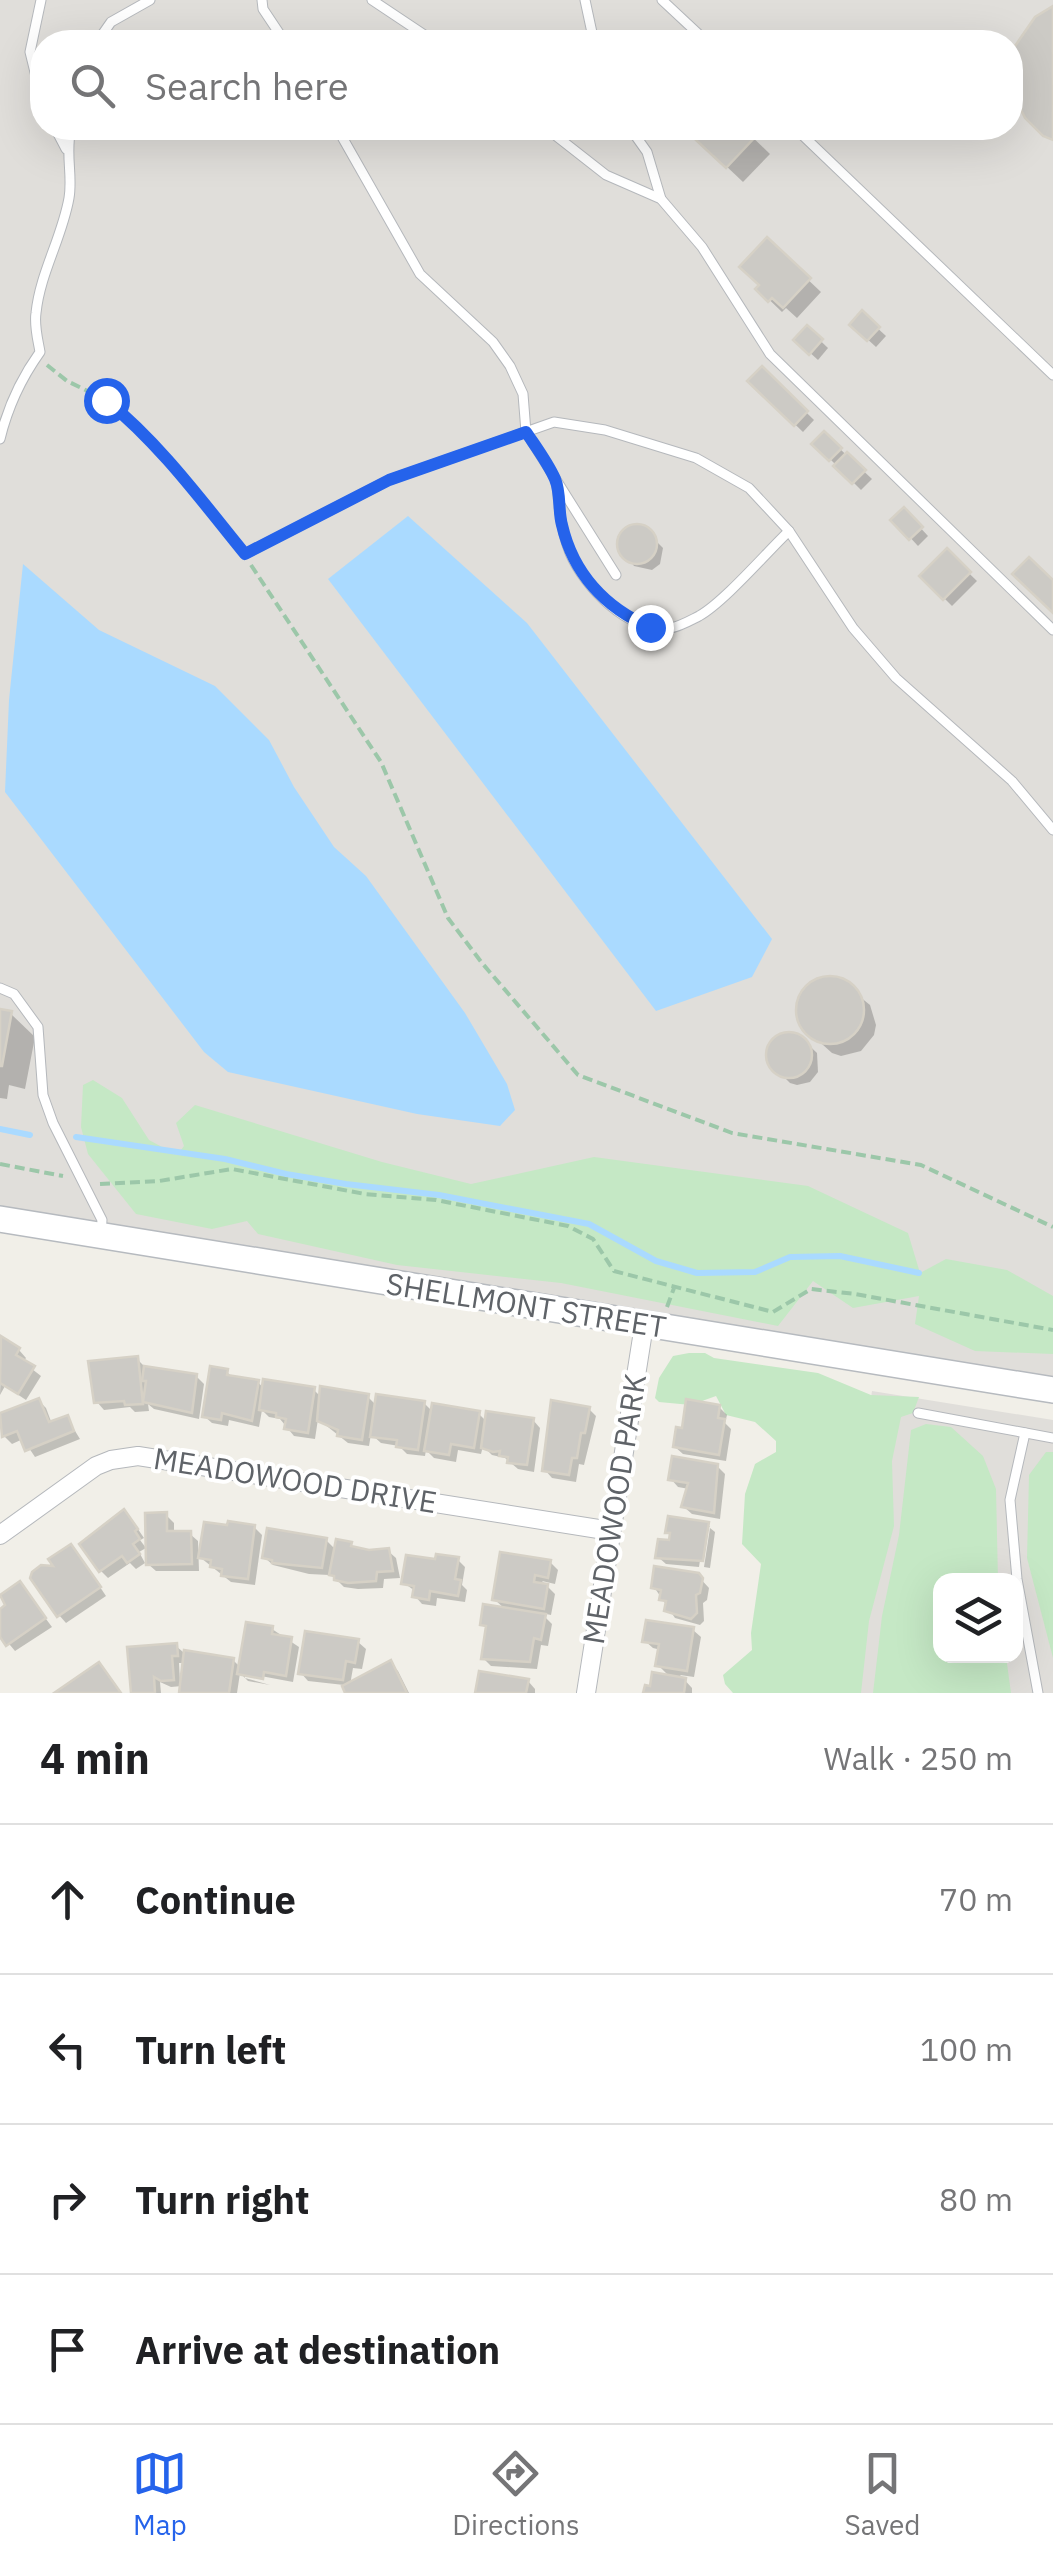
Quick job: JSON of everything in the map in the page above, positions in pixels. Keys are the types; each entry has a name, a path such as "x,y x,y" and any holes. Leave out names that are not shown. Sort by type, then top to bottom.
{"street":[{"name":"SHELLMONT STREET","path":"0,1219 654,1320 1053,1390"},
{"name":"MEADOWOOD PARK","path":"586,1693 611,1531 654,1320"},
{"name":"MEADOWOOD DRIVE","path":"1,1533 96,1466 138,1456 611,1531"}],"lane":[{"path":"35,30 42,0"},
{"path":"105,30 111,22 150,0"},
{"path":"262,0 263,9 277,30"},
{"path":"372,0 417,30"},
{"path":"585,0 591,30"},
{"path":"662,0 694,30"},
{"path":"61,140 66,150"},
{"path":"0,439 22,377 40,352 35,318 40,286 58,244 70,194 68,140"},
{"path":"344,140 420,274 493,342 510,366 523,394 526,432 616,576"},
{"path":"561,140 606,175 661,199"},
{"path":"638,140 647,152 661,199 702,246 770,354 1053,630"},
{"path":"808,140 1053,375"},
{"path":"245,554 389,480 554,422 605,430 696,458 749,488 790,532 853,628 896,678 1012,781 1053,830"},
{"path":"557,482 561,523 571,556 586,580 607,603 650,627 672,628 702,614 790,532"},
{"path":"0,988 14,994 38,1027 43,1094 102,1220 101,1236"},
{"path":"918,1413 1053,1438"},
{"path":"1025,1434 1010,1500 1017,1579 1038,1693"}],"path":[{"path":"40,352 50,370 106,400 132,422 245,554 381,762 448,918 578,1075 732,1133 920,1166 1053,1227"},
{"path":"0,1164 67,1177"},
{"path":"97,1184 159,1182 232,1168 364,1194 436,1200 568,1226 593,1239 614,1271 773,1312 811,1289 1053,1330"},
{"path":"654,1320 674,1287"}],"shaded area":[{"path":"0,0 1053,0 1053,1378 0,1208"},
{"path":"872,1391 1053,1420 1053,1693 825,1693"}],"green space":[{"path":"93,1080 122,1098 149,1140 177,1155 184,1146 176,1123 195,1105 382,1162 471,1184 594,1157 808,1186 908,1233 920,1273 946,1259 1007,1270 1053,1296 1053,1354 975,1351 915,1324 919,1296 853,1308 813,1281 778,1326 561,1283 397,1265 258,1234 247,1221 212,1229 136,1214 88,1154 81,1127 83,1085"},
{"path":"689,1353 818,1373 871,1395 919,1397 913,1413 901,1417 892,1461 894,1526 869,1621 861,1693 733,1693 725,1684 723,1675 752,1650 761,1564 742,1544 745,1494 755,1464 776,1452 776,1441 755,1422 726,1415 716,1396 691,1405 659,1402 655,1398 659,1378 673,1356"},
{"path":"926,1424 951,1427 983,1456 996,1489 998,1573 933,1573 933,1663 1007,1663 1011,1693 873,1693 882,1616 899,1535 911,1430"},
{"path":"1046,1452 1053,1452 1053,1658 1027,1558 1029,1475"}],"water":[{"path":"408,516 527,623 772,939 752,977 656,1011 328,579"},
{"path":"23,564 99,630 215,686 269,740 294,787 334,847 366,876 465,1013 507,1084 515,1110 500,1126 417,1114 228,1072 204,1052 5,792 9,700"}],"building":[{"path":"1053,6 1053,140 1043,136 1023,114 1023,34 1035,17"},
{"path":"696,140 752,140 726,168"},
{"path":"767,237 811,278 783,308 772,298 768,302 755,289 759,285 739,267"},
{"path":"862,310 880,327 867,341 849,325"},
{"path":"807,325 823,339 809,355 793,340"},
{"path":"762,366 808,411 794,426 747,381"},
{"path":"824,431 842,448 829,461 811,444"},
{"path":"847,452 866,470 852,484 833,466"},
{"path":"904,507 923,527 909,540 890,520"},
{"path":"637,524 651,530 657,544 651,558 637,564 623,558 617,544 623,530"},
{"path":"947,548 971,572 943,600 919,576"},
{"path":"1029,557 1053,580 1053,613 1012,574"},
{"path":"830,976 843,978 854,986 862,997 862,1023 854,1034 843,1042 830,1044 817,1042 806,1034 798,1023 796,1010 798,997 806,986 817,978"},
{"path":"0,1009 12,1011 2,1066 0,1066"},
{"path":"789,1032 806,1038 812,1055 806,1072 789,1078 772,1072 766,1055 772,1038"},
{"path":"1,1336 20,1348 16,1355 35,1366 18,1394 0,1383"},
{"path":"138,1356 143,1404 94,1403 88,1361"},
{"path":"144,1366 197,1374 192,1413 143,1402"},
{"path":"210,1366 228,1369 227,1375 259,1380 252,1421 222,1413 221,1420 202,1417"},
{"path":"263,1379 315,1387 308,1433 284,1429 286,1419 259,1410"},
{"path":"320,1386 369,1394 362,1440 337,1436 338,1430 317,1421"},
{"path":"376,1394 425,1401 418,1450 396,1447 397,1440 370,1437"},
{"path":"39,1398 49,1422 68,1415 74,1431 25,1451 17,1431 2,1437 0,1413"},
{"path":"686,1399 720,1405 718,1418 725,1419 719,1455 673,1447 676,1427 682,1428"},
{"path":"551,1400 590,1407 569,1475 542,1471"},
{"path":"432,1403 480,1411 474,1448 451,1444 449,1455 424,1451"},
{"path":"486,1411 534,1418 527,1465 507,1463 508,1457 499,1456 500,1451 481,1448"},
{"path":"672,1456 718,1464 714,1513 681,1507 688,1483 668,1480"},
{"path":"124,1509 138,1529 135,1531 140,1539 133,1544 140,1554 127,1563 122,1556 99,1572 79,1544"},
{"path":"167,1512 167,1531 191,1531 192,1564 146,1565 145,1513"},
{"path":"668,1516 709,1522 703,1561 655,1558 658,1539 669,1540 670,1533 665,1533"},
{"path":"228,1521 255,1525 248,1579 221,1576 222,1569 210,1567 211,1560 198,1558 204,1522 227,1525"},
{"path":"267,1528 327,1538 322,1568 272,1563 262,1558"},
{"path":"336,1539 369,1550 389,1548 393,1571 377,1572 376,1581 334,1580 329,1575"},
{"path":"71,1544 101,1587 57,1617 30,1578 41,1565 53,1566 48,1559"},
{"path":"500,1552 551,1560 548,1578 535,1575 534,1582 548,1584 544,1609 492,1600"},
{"path":"436,1554 459,1557 455,1579 461,1580 458,1596 430,1591 429,1600 412,1597 414,1586 401,1584 406,1555 435,1559"},
{"path":"654,1566 699,1573 703,1578 696,1595 697,1613 691,1619 664,1611 666,1601 659,1600 661,1590 651,1588"},
{"path":"20,1581 46,1618 6,1646 0,1637 0,1609 5,1605 0,1595"},
{"path":"483,1604 546,1614 541,1640 534,1638 530,1662 481,1659 486,1626 480,1625"},
{"path":"646,1620 694,1627 687,1671 655,1666 659,1644 642,1642"},
{"path":"246,1622 273,1626 272,1634 292,1637 286,1676 264,1672 263,1679 237,1674"},
{"path":"305,1631 359,1639 355,1663 346,1661 343,1680 298,1674"},
{"path":"177,1643 178,1656 172,1656 174,1680 154,1677 155,1693 131,1693 127,1647"},
{"path":"184,1650 234,1658 229,1693 179,1693"},
{"path":"391,1660 407,1693 345,1693 342,1686"},
{"path":"99,1662 121,1693 54,1693"},
{"path":"479,1671 529,1679 526,1693 475,1693"},
{"path":"652,1672 686,1678 684,1693 643,1693 645,1685 650,1686"}],"waterway":[{"path":"0,1129 30,1135"},
{"path":"76,1137 225,1159 346,1184 439,1195 589,1224 656,1261 697,1273 755,1272 790,1257 840,1256 919,1273"}],"route":[{"path":"106,400 181,475 245,554 389,480 526,432 557,482 561,523 571,556 586,580 607,603 650,627"}]}
